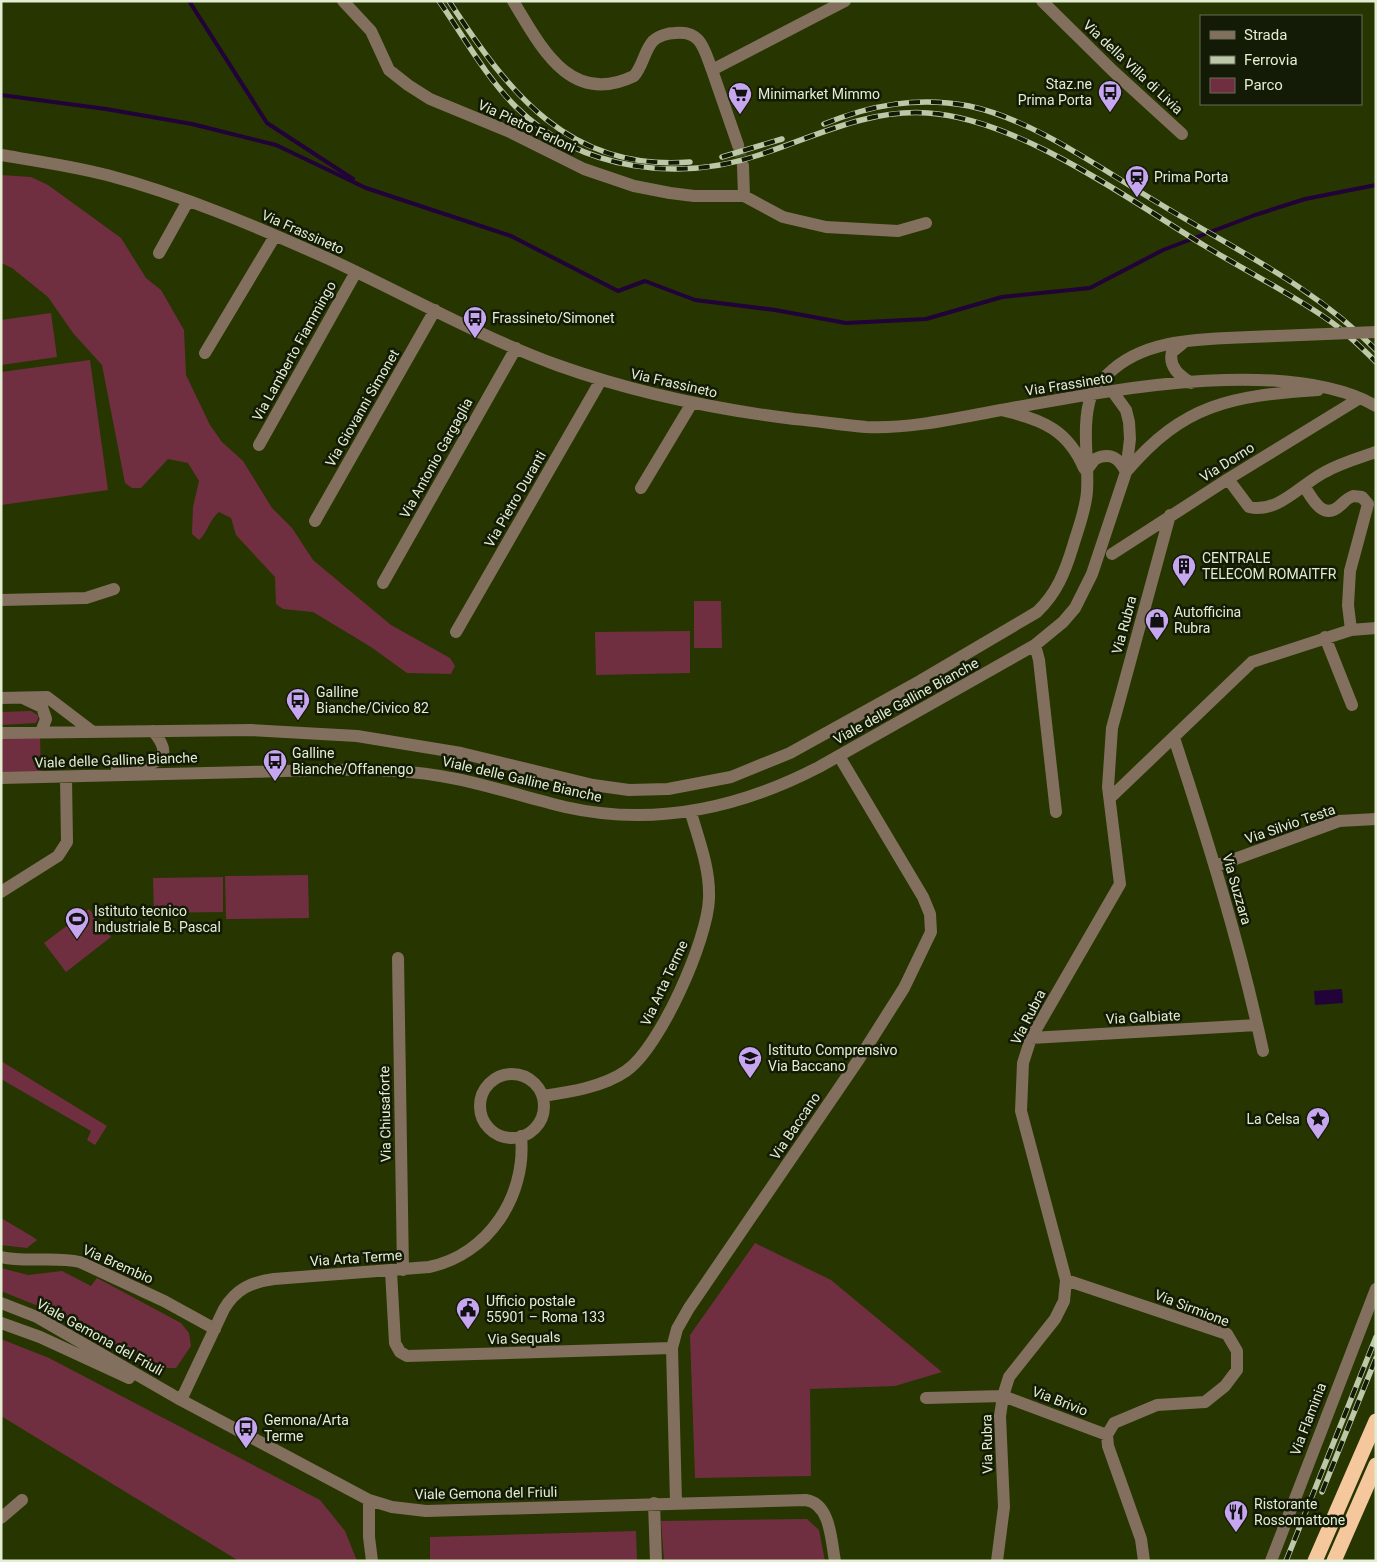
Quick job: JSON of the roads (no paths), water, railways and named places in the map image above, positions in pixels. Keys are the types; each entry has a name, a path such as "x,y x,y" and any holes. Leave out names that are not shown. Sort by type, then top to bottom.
{"highway":[{"path":"1315,1561 1376,1421"},
{"path":"1334,1561 1376,1465"}],"street":[{"name":"Via Pietro Ferloni","path":"343,1 371,31 389,70 430,99 510,132 572,164 615,180 677,194 744,196"},
{"path":"513,1 547,55 580,82 603,84 634,76 654,41 676,32 690,33 699,38 738,145"},
{"path":"712,70 846,1"},
{"name":"Via della Villa di Livia","path":"1042,1 1113,71 1182,134"},
{"name":"Via Frassineto","path":"1,155 104,174 188,201 275,236 356,272 516,348 601,380 736,412 865,427 918,424 1113,392 1191,383 1288,380 1332,389 1360,398 1376,406"},
{"path":"743,166 744,196 783,217 826,228 898,231 926,223"},
{"path":"159,253 188,201"},
{"path":"205,353 275,236"},
{"name":"Via Lamberto Fiammingo","path":"259,445 356,272"},
{"name":"Via Giovanni Simonet","path":"315,521 435,310"},
{"path":"1091,395 1110,372 1131,357 1160,346 1250,336 1376,332"},
{"path":"1183,343 1174,350 1171,359 1178,374 1191,383"},
{"name":"Via Antonio Gargaglia","path":"383,583 516,348"},
{"name":"Via Pietro Duranti","path":"456,632 601,380"},
{"name":"Viale delle Galline Bianche","path":"1126,472 1146,448 1169,430 1208,408 1251,396 1332,389"},
{"name":"Viale delle Galline Bianche","path":"1,778 395,771 455,778 591,812 635,815 691,813 734,802 793,781 839,756 1035,645 1064,622 1084,593 1126,472 1130,439 1129,422 1126,410 1113,392"},
{"name":"Viale delle Galline Bianche","path":"1,733 261,730 369,738 461,753 566,780 617,789 668,789 736,776 808,744 1037,612 1058,588 1066,568 1086,499 1087,420 1091,395"},
{"name":"Via Dorno","path":"1112,554 1170,515 1360,398"},
{"path":"641,488 692,403"},
{"name":"Viale delle Galline Bianche","path":"1001,410 1038,421 1060,434 1076,452 1086,473"},
{"path":"1228,479 1243,501 1249,507 1256,508 1274,504 1328,470 1376,452"},
{"path":"1086,473 1092,461 1106,456 1118,459 1126,472"},
{"path":"1304,486 1319,507 1325,511 1334,510 1353,496 1362,497 1368,504 1350,571 1348,605 1351,630"},
{"name":"Via Rubra","path":"997,1561 1004,1508 1000,1416 1003,1396 1009,1377 1055,1319 1064,1301 1066,1280 1021,1110 1023,1064 1031,1038 1120,884 1110,798 1112,728 1170,515"},
{"path":"1,600 86,598 99,596 114,588"},
{"path":"1110,798 1252,662 1325,637 1351,630 1376,628"},
{"path":"1325,637 1352,705"},
{"path":"1035,645 1039,660 1056,812"},
{"path":"1,698 47,696 93,732"},
{"path":"21,698 34,701 42,707 46,719 42,732"},
{"path":"101,776 116,769 148,764 160,760 163,750 161,742 153,732"},
{"name":"Via Suzzara","path":"1174,738 1216,866 1263,1051"},
{"name":"Via Baccano","path":"676,1502 672,1348 677,1329 689,1308 859,1059 904,988 929,940 931,923 926,904 839,756"},
{"path":"1,892 58,856 66,842 66,777"},
{"name":"Via Arta Terme","path":"543,1096 583,1088 623,1074 644,1052 665,1019 696,953 709,903 705,862 691,813"},
{"name":"Via Silvio Testa","path":"1216,866 1339,821 1376,819"},
{"name":"Via Chiusaforte","path":"397,1270 398,958"},
{"name":"Via Galbiate","path":"1031,1038 1257,1025"},
{"path":"510,1074 530,1079 543,1096 542,1116 530,1132 520,1136 510,1138 490,1130 480,1111 480,1100 484,1090 495,1079 510,1074"},
{"name":"Via Arta Terme","path":"181,1400 232,1297 254,1282 438,1265 456,1258 475,1245 497,1224 510,1203 520,1164 520,1136"},
{"name":"Via Brembio","path":"1,1257 29,1261 65,1259 91,1267 215,1329"},
{"name":"Via Sequals","path":"397,1270 395,1343 400,1352 410,1357 672,1348"},
{"name":"Via Sirmione","path":"1066,1280 1227,1334 1237,1351 1237,1370 1225,1386 1205,1402 1157,1405 1114,1423 1107,1435"},
{"name":"Via Flaminia","path":"1271,1561 1376,1289"},
{"name":"Viale Gemona del Friuli","path":"1,1303 44,1321 181,1400 370,1500 392,1507 426,1512 676,1502 806,1500 816,1503 828,1524 836,1561"},
{"name":"Viale Gemona del Friuli","path":"1,1323 40,1337 181,1400"},
{"path":"926,1398 1003,1396"},
{"name":"Via Brivio","path":"1003,1396 1107,1435"},
{"path":"1107,1435 1108,1446 1141,1539 1144,1561"},
{"path":"1,1518 22,1500"},
{"path":"370,1500 372,1561"},
{"path":"654,1503 656,1561"}],"waterway":[{"path":"189,1 267,123 353,179"},
{"path":"1,95 106,109 192,124 276,145 366,188 511,236 618,291 645,281 695,300 775,310 846,323 926,319 1002,297 1090,288 1163,250 1255,215 1305,199 1376,185"}],"tunnel":[{"path":"738,145 743,166"}],"railway":[{"path":"439,1 494,82 516,107 542,129 571,146 601,158 633,166 666,169 700,168 733,162 765,153 825,131 886,115 928,113 963,119 999,130 1035,145 1108,185 1205,246 1312,309 1340,329 1376,362"},
{"path":"449,1 495,66 519,95 546,119 576,139 609,154 647,161 690,162"},
{"path":"824,124 877,107 913,102 950,103 969,106 1019,122 1068,148 1273,270 1327,307 1376,350"},
{"path":"722,157 782,139"},
{"path":"1286,1561 1376,1337"},
{"path":"1322,1492 1376,1358"}],"place":[{"name":"Staz.ne Prima Porta","path":"1110,113"},
{"name":"Minimarket Mimmo","path":"740,115"},
{"name":"Prima Porta","path":"1137,198"},
{"name":"Frassineto/Simonet","path":"475,339"},
{"name":"CENTRALE TELECOM ROMAITFR","path":"1184,587"},
{"name":"Autofficina Rubra","path":"1157,641"},
{"name":"Galline Bianche/Civico 82","path":"298,721"},
{"name":"Galline Bianche/Offanengo","path":"275,782"},
{"name":"Istituto tecnico Industriale B. Pascal","path":"77,940"},
{"name":"Istituto Comprensivo Via Baccano","path":"750,1079"},
{"name":"La Celsa","path":"1318,1140"},
{"name":"Ufficio postale 55901 – Roma 133","path":"468,1330"},
{"name":"Gemona/Arta Terme","path":"246,1449"},
{"name":"Ristorante Rossomattone","path":"1236,1533"}]}
